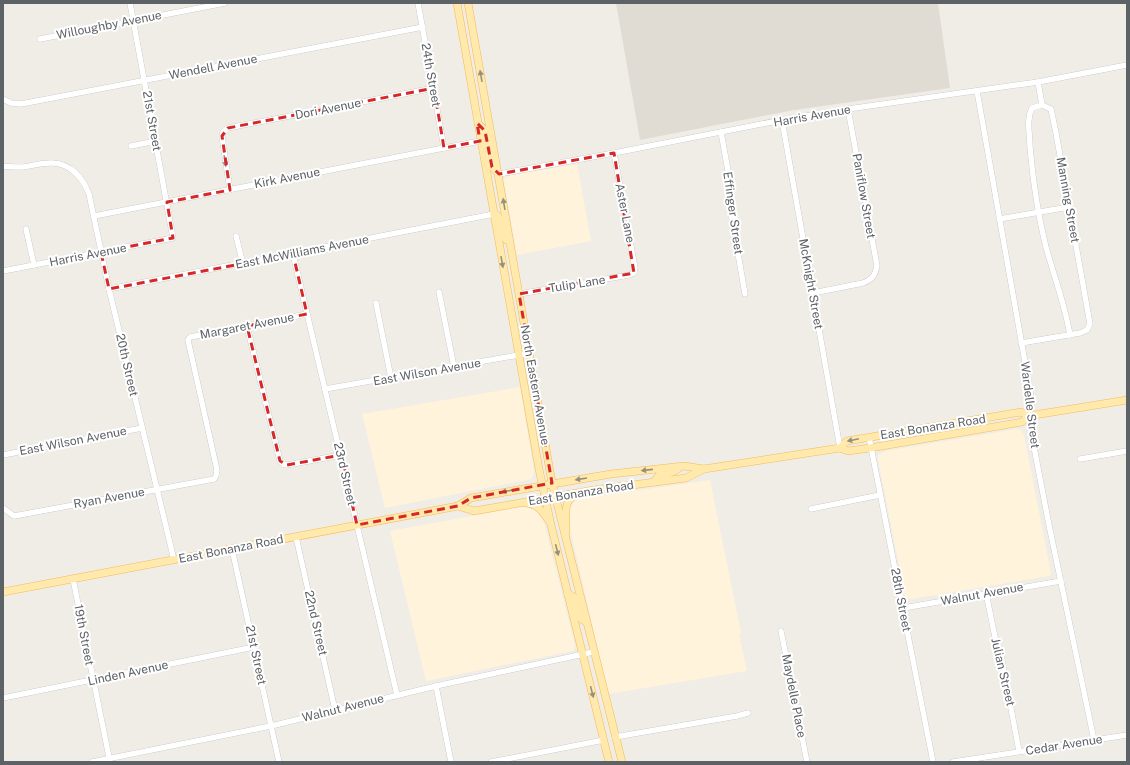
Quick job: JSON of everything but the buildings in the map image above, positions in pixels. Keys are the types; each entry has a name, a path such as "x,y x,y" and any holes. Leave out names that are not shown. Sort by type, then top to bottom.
{"main road":[{"name":"North Eastern Avenue","path":"457,3 480,141 551,525 609,762"},
{"name":"North Eastern Avenue","path":"468,3 552,483 622,762"},
{"path":"477,123 486,131 492,167 498,174"},
{"path":"494,214 498,216 513,261"},
{"name":"East Bonanza Road","path":"3,592 458,506 471,498 552,483 610,474 684,466 704,469 840,448 848,451 870,448 1022,422 1028,416 1127,400"},
{"name":"East Bonanza Road","path":"840,448 848,441 869,437 1021,412 1028,416"},
{"path":"654,482 660,475 684,466"},
{"name":"East Bonanza Road","path":"458,506 474,511 583,492 686,478 704,469"},
{"path":"566,541 566,504 572,496 583,492"},
{"path":"516,503 529,503 537,506 542,510 551,525"},
{"path":"568,594 574,597 580,618 586,622"}],"street":[{"name":"21st Street","path":"130,3 173,238"},
{"name":"Willoughby Avenue","path":"40,39 196,6 225,3"},
{"name":"24th Street","path":"418,3 444,148"},
{"name":"Wendell Avenue","path":"3,100 21,104 423,27"},
{"name":"Harris Avenue","path":"498,174 782,120 1038,82 1127,65"},
{"name":"Manning Street","path":"1038,82 1042,105 1051,109 1090,324 1087,330 1070,335"},
{"name":"Dori Avenue","path":"230,190 222,136 223,132 228,128 434,88"},
{"name":"Wardelle Street","path":"977,91 1032,402 1028,416 1094,740"},
{"path":"1021,344 1070,335 1067,316 1059,294 1046,245 1039,212 1031,156 1029,115 1032,108 1042,105"},
{"name":"Paniflow Street","path":"813,294 863,283 870,280 875,276 877,266 848,109"},
{"name":"McKnight Street","path":"782,120 840,448"},
{"name":"Effinger Street","path":"721,132 730,182 730,207 745,294"},
{"path":"131,146 156,141"},
{"name":"Kirk Avenue","path":"94,216 480,141"},
{"name":"Aster Lane","path":"614,153 635,268 634,273"},
{"name":"20th Street","path":"3,166 21,167 53,163 65,165 76,172 86,185 109,289 174,560"},
{"path":"1000,219 1069,208"},
{"name":"East McWilliams Avenue","path":"109,289 494,214"},
{"path":"26,229 34,265"},
{"path":"236,236 243,264"},
{"name":"Harris Avenue","path":"3,271 173,238"},
{"name":"23rd Street","path":"293,254 397,695"},
{"name":"Tulip Lane","path":"519,294 634,273"},
{"path":"439,292 454,368"},
{"path":"376,303 391,378"},
{"name":"Margaret Avenue","path":"216,476 217,470 188,340 190,337 307,314"},
{"path":"247,326 280,461 287,465 341,455"},
{"name":"East Wilson Avenue","path":"325,390 454,368 530,353"},
{"name":"East Wilson Avenue","path":"3,454 142,428"},
{"name":"28th Street","path":"869,437 933,762"},
{"path":"1080,459 1127,451"},
{"name":"Ryan Avenue","path":"3,508 14,516 214,479 216,476"},
{"path":"810,509 880,495"},
{"name":"22nd Street","path":"296,537 335,710"},
{"name":"21st Street","path":"232,549 279,762"},
{"name":"19th Street","path":"73,579 110,760"},
{"name":"Walnut Avenue","path":"903,608 1061,581"},
{"name":"Julian Street","path":"986,594 996,642 1000,650 1019,751"},
{"name":"Maydelle Place","path":"781,631 807,762"},
{"name":"Linden Avenue","path":"3,698 254,647"},
{"name":"Walnut Avenue","path":"92,762 110,760 271,726 436,686 594,652"},
{"path":"436,686 451,762"},
{"path":"615,737 748,713"},
{"name":"Cedar Avenue","path":"953,762 1127,735"},
{"path":"491,762 604,740"}],"highlighted area":[{"path":"434,88 444,148 480,141 477,123 485,131 492,167 499,174 614,153 634,273 519,294 552,483 471,498 458,506 357,525 341,455 287,465 280,461 247,326 307,314 293,254 109,289 101,252 173,238 167,202 230,190 222,136 228,128"}],"shaded area":[{"path":"616,3 938,3 950,88 794,110 640,140"},
{"path":"577,164 591,241 517,255 504,181 505,178 511,175"},
{"path":"520,387 534,471 532,479 385,508 362,414"},
{"path":"1017,429 1021,430 1024,435 1051,574 1049,576 907,599 905,596 878,455 886,451"},
{"path":"710,480 741,633 739,634 747,671 608,694 569,524 567,513 571,503 578,499"},
{"path":"526,506 536,509 543,519 575,646 573,651 426,681 390,531"}]}
